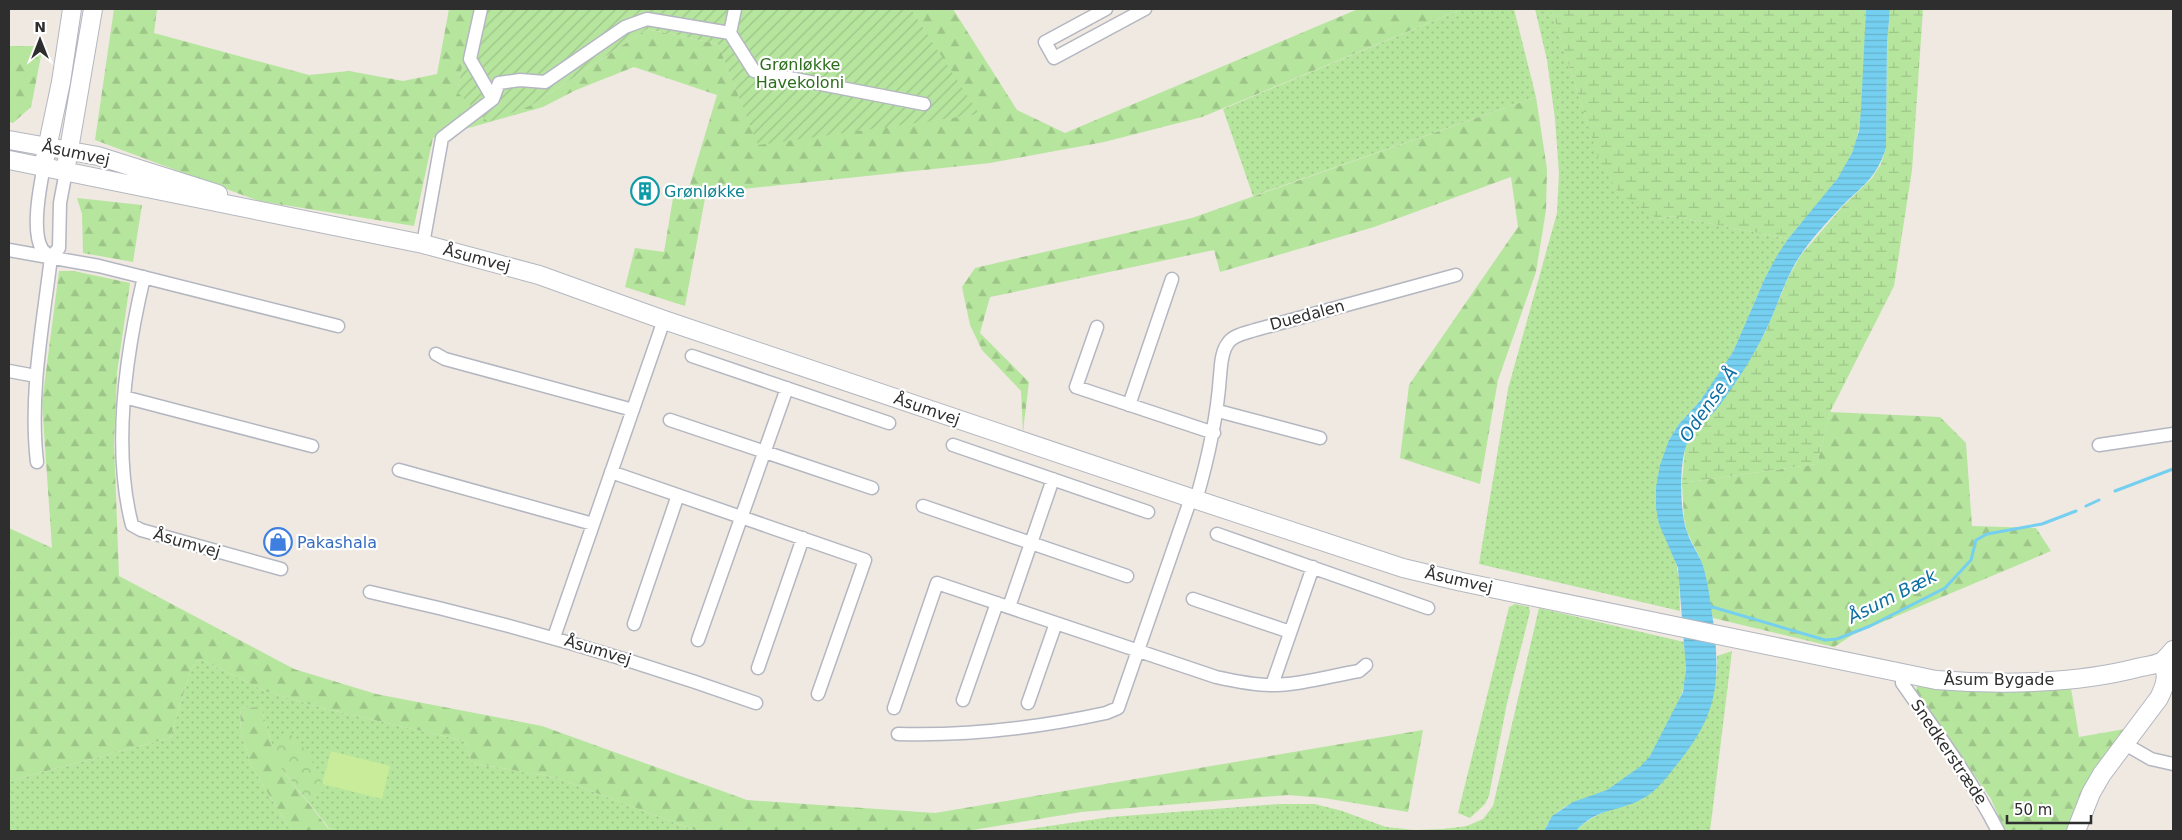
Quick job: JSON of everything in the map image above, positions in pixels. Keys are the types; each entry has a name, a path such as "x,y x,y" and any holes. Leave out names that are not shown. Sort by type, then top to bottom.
{"street":[{"path":"44,166 61,82 72,9"},
{"path":"66,171 93,9"},
{"path":"481,9 470,59 493,99"},
{"path":"730,34 735,9"},
{"path":"1106,9 1045,42 1054,58 1145,9"},
{"path":"423,244 442,138 493,99 499,84 520,80 545,82 625,26 648,14 730,34 754,71 924,104"},
{"name":"Åsumvej","path":"9,140 98,156 285,217"},
{"name":"Åsumvej","path":"9,160 423,244 540,276 664,320 1193,499 1403,568 1470,584 1733,638"},
{"name":"Åsumvej","path":"44,166 38,198 38,228 43,250 51,257"},
{"name":"Åsumvej","path":"37,462 34,434 36,376 51,257 59,248 60,203 66,171"},
{"path":"9,250 144,277 338,326"},
{"name":"Duedalen","path":"1193,499 1214,434 1218,411 1222,356 1228,342 1235,337 1456,275"},
{"name":"Åsumvej","path":"144,277 130,342 124,397 124,461 132,525 141,530 281,569"},
{"path":"1129,405 1172,279"},
{"name":"Åsumvej","path":"554,637 664,320"},
{"path":"1097,327 1076,387 1214,434"},
{"path":"436,354 445,360 633,410"},
{"name":"Åsumvej","path":"692,356 889,423"},
{"path":"9,371 36,376"},
{"path":"698,640 787,388"},
{"path":"124,397 312,446"},
{"path":"1218,411 1320,438"},
{"path":"670,420 872,488"},
{"path":"2099,445 2173,434"},
{"name":"Åsumvej","path":"953,445 1148,512"},
{"path":"399,470 593,524"},
{"path":"611,472 865,560 818,694"},
{"path":"1009,607 1053,479"},
{"path":"634,624 678,495"},
{"path":"898,734 977,733 1025,728 1068,721 1114,710 1122,700 1193,499"},
{"path":"923,506 1127,576"},
{"name":"Åsumvej","path":"1217,534 1428,608"},
{"path":"758,668 803,538"},
{"path":"1272,685 1313,567"},
{"path":"894,708 937,583 1216,677 1247,684 1272,685 1359,671 1366,664"},
{"name":"Åsumvej","path":"370,592 554,637 756,703"},
{"path":"1193,599 1290,632"},
{"path":"963,700 997,603"},
{"path":"1028,704 1056,623"},
{"name":"Åsum Bygade","path":"1733,638 1902,674 1970,683 2090,677 2124,672 2168,656"},
{"path":"2076,831 2091,793 2102,774 2159,698 2164,688 2168,656"},
{"name":"Snedkerstræde","path":"1902,674 1902,684 1942,739 1982,800 1998,831"},
{"path":"2125,744 2151,759 2173,764"}],"green space":[{"path":"114,9 157,9 154,33 309,75 349,71 403,81 437,74 449,9 474,9 457,92 532,105 647,29 718,44 758,144 978,114 911,9 953,9 1017,110 1065,133 1358,9 1462,9 1202,117 1104,142 990,163 706,193 685,306 625,287 635,248 664,252 674,192 689,188 717,95 634,67 576,90 543,107 433,138 414,226 259,201 95,140"},
{"name":"Grønløkke Havekoloni","path":"474,9 911,9 979,114 758,145 718,44 647,29 532,105 488,122 457,92"},
{"path":"1462,9 1514,9 1536,97 1253,196 1223,109"},
{"path":"1535,9 1551,9 1588,125 1658,219 1673,216 1788,239 1765,278 1733,352 1723,369 1700,401 1679,424 1669,440 1675,558 1679,578 1680,611 1479,564 1508,389 1557,213 1559,173 1555,119 1547,60"},
{"path":"1551,9 1866,9 1864,82 1860,121 1857,138 1846,165 1831,187 1788,239 1673,216 1658,219 1618,192 1600,163"},
{"path":"1890,9 1923,9 1912,170 1894,286 1830,412 1817,464 1682,483 1685,447 1692,434 1718,407 1739,377 1765,333 1789,276 1801,255 1842,207 1872,178 1881,164 1886,148 1887,43"},
{"path":"9,46 43,46 31,107 13,123 9,122"},
{"path":"1536,97 1547,169 1546,210 1536,272 1498,380 1480,484 1400,458 1409,385 1518,227 1511,177 1374,227 1220,272 1214,250 990,297 980,333 1029,382 1023,431 1021,391 982,350 970,325 962,287 975,268 1192,218"},
{"path":"77,198 142,205 133,262 83,253 82,214"},
{"path":"59,271 74,271 130,283 117,373 114,443 119,576 294,669 376,694 542,726 747,800 935,813 1423,730 1408,812 1324,798 1288,795 1081,812 967,831 697,831 554,777 472,763 465,741 322,708 265,691 200,659 191,669 170,738 9,781 9,528 52,548 42,403"},
{"path":"1830,412 1940,417 1966,443 1972,526 2036,528 2051,551 1854,634 1834,647 1713,618 1700,558 1687,532 1684,518 1682,483 1817,464"},
{"path":"1515,604 1529,607 1530,612 1507,703 1489,796 1485,804 1470,818 1458,813 1509,607"},
{"path":"1539,608 1684,642 1686,666 1683,689 1674,712 1655,748 1643,765 1609,789 1562,809 1549,821 1544,831 1014,831 1111,817 1280,804 1315,804 1342,811 1386,827 1415,830 1467,826 1483,819 1493,806"},
{"path":"1732,651 1710,831 1576,831 1587,821 1599,814 1644,798 1662,782 1690,745 1705,718 1715,688 1717,656"},
{"path":"200,659 265,691 322,708 465,741 472,763 554,777 697,831 341,831 329,828 277,763 261,707 240,708 241,731 251,765 291,831 9,831 9,781 170,738 191,669"},
{"path":"1918,683 2071,688 2079,737 2125,729 2070,831 2005,831 1991,799 1919,696 1916,690"},
{"path":"261,707 277,763 328,828 341,831 291,831 251,765 241,731 240,708"},
{"path":"289,733 306,751 325,790 308,801 277,763 272,747"},
{"path":"331,751 390,766 382,799 322,784"}],"water":[{"name":"Odense Å","path":"1866,9 1890,9 1887,43 1886,148 1882,159 1868,181 1831,217 1802,253 1786,282 1770,322 1750,360 1720,405 1696,430 1686,446 1682,465 1683,513 1689,536 1703,566 1716,647 1716,681 1709,712 1694,742 1664,781 1648,796 1600,814 1584,823 1576,831 1544,831 1552,816 1573,802 1607,790 1641,766 1650,756 1683,692 1686,669 1678,568 1659,524 1656,508 1656,487 1660,465 1669,440 1679,424 1700,401 1733,352 1765,278 1778,254 1838,178 1852,153 1859,131"}],"waterway":[{"name":"Åsum Bæk","path":"2115,491 2173,469"},
{"name":"Åsum Bæk","path":"2086,506 2099,500"},
{"name":"Åsum Bæk","path":"1709,606 1825,640 1837,639 1870,626 1945,588 1971,560 1976,540 1987,534 2042,524 2076,511"}],"place":[{"name":"Grønløkke","path":"645,191"},
{"name":"Pakashala","path":"278,542"}]}
